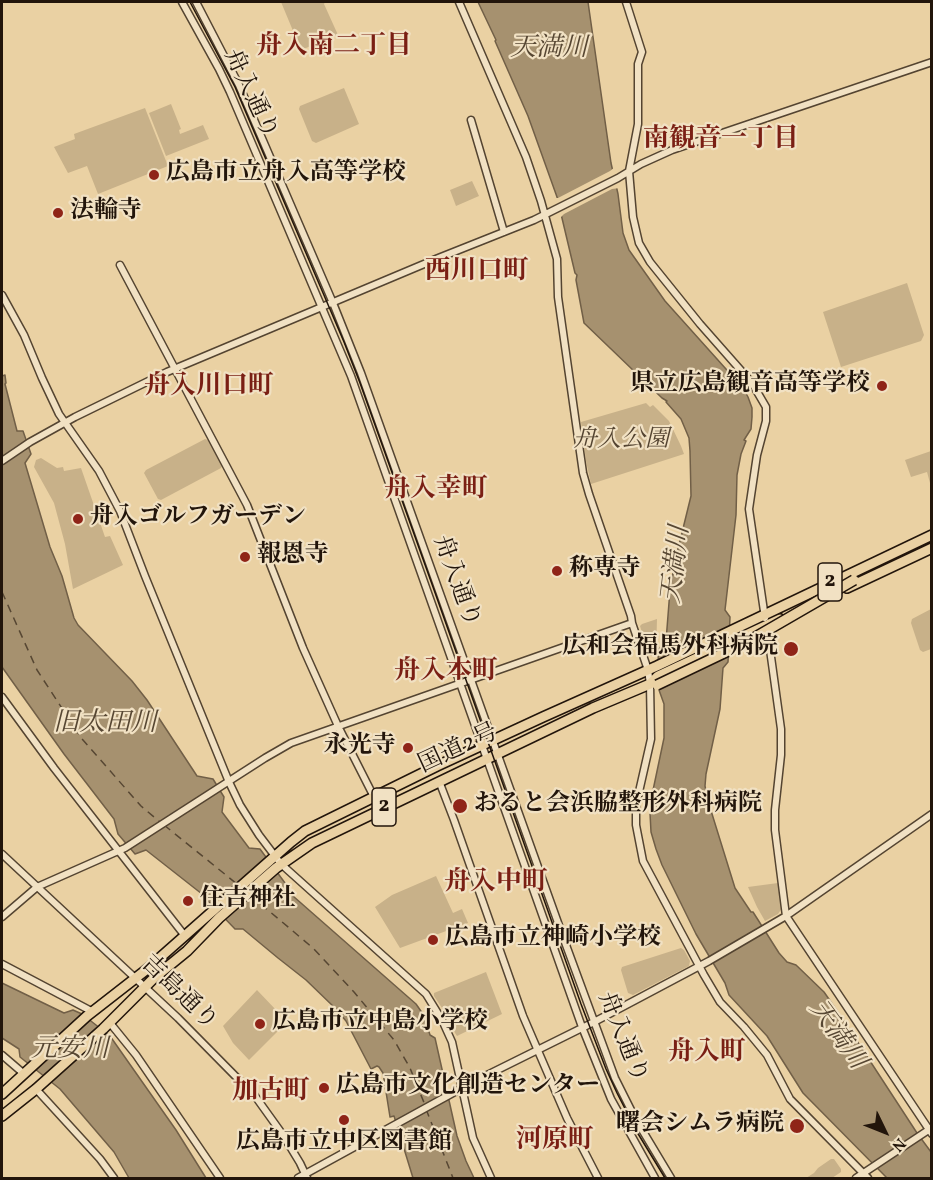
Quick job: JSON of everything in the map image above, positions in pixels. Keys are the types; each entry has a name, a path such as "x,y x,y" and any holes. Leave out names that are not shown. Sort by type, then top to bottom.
{"highway":[{"name":"国道2号","path":"275,863 320,839 593,708 730,637 765,615 932,535"},
{"name":"国道2号","path":"730,637 766,625 932,546"},
{"name":"2","path":"654,676 739,646 854,580 932,546"},
{"name":"国道2号","path":"2,1094 90,1014 185,936 216,915 275,863 306,831 374,796 543,717 654,676"},
{"name":"国道2号","path":"2,1116 107,1026 154,978 187,951 216,915"}],"street":[{"name":"舟入通り","path":"182,2 230,92 353,382 582,1028 611,1099 655,1179"},
{"name":"舟入通り","path":"196,2 239,85 333,303 366,385 470,680 615,1078 635,1118 671,1179"},
{"path":"459,2 526,157 542,201 557,260 558,297 584,473 589,494 632,616 632,623 654,676 651,739 636,805 636,825 643,861 720,1002 767,1055 790,1099 865,1176"},
{"path":"626,2 642,52 638,63 638,124 629,171 633,217 639,243 650,262 700,324 752,383 766,407 766,421 757,455 749,509 781,729 775,830 786,916 930,1131 920,1135 873,1167 865,1176 856,1179"},
{"path":"2,461 65,422 175,369 545,214 672,150 932,63"},
{"path":"471,120 504,232"},
{"path":"120,265 247,505 303,648 338,726 374,796"},
{"path":"2,295 24,335 59,414 99,471 120,511 240,805 275,863 426,994 452,1042 473,1138 491,1179"},
{"path":"2,916 37,887 127,847 280,748 632,623"},
{"path":"2,696 54,768 185,936"},
{"path":"439,781 523,1016 575,1135 598,1179"},
{"path":"298,1179 306,1177 462,1088 710,961 786,916 932,814"},
{"name":"吉島通り","path":"2,854 178,1018 255,1096 285,1138 300,1162 306,1177"},
{"path":"2,964 90,1014"},
{"path":"107,1026 136,1055 220,1179"},
{"path":"2,1055 26,1070"},
{"path":"36,1089 100,1159 114,1179"}],"green space":[{"path":"281,2 325,2 338,35 301,50"},
{"path":"344,88 359,124 316,143 312,141 299,109 300,106"},
{"path":"171,104 181,129 180,134 203,125 209,139 166,156 149,113"},
{"path":"145,108 168,166 98,194 87,166 68,173 54,147 75,139 74,134"},
{"path":"472,181 479,196 456,206 450,190"},
{"path":"907,283 924,335 921,341 841,367 823,312"},
{"name":"舟入公園","path":"646,403 650,407 653,405 669,421 684,454 591,484 581,422"},
{"path":"205,439 208,440 221,468 161,500 158,499 144,473 146,470"},
{"path":"931,451 931,482 927,472 911,477 905,460"},
{"name":"舟入ゴルフガーデン","path":"41,458 57,468 63,467 64,471 81,468 105,537 110,536 123,565 73,589 65,544 54,503 34,467 36,460"},
{"path":"931,609 931,649 923,652 920,650 911,623 912,619"},
{"path":"657,619 656,655 651,656 640,626"},
{"path":"436,876 453,913 462,909 468,923 400,948 375,907 392,895"},
{"path":"778,883 782,908 778,914 765,921 748,887"},
{"path":"681,948 690,961 689,966 633,995 628,993 622,967"},
{"path":"486,972 502,1014 457,1036 434,993"},
{"path":"257,990 277,1011 280,1029 249,1060 233,1043 223,1026"},
{"path":"834,1159 841,1172 832,1178 806,1178 814,1173"}],"water":[{"name":"天満川","path":"478,2 588,2 611,163 623,233 629,250 665,301 743,388 748,397 752,408 751,429 744,440 746,441 737,475 736,515 725,610 730,617 728,662 723,668 720,709 706,774 705,786 708,801 735,888 779,953 787,962 796,965 824,992 840,1015 931,1152 931,1178 887,1178 803,1093 767,1036 729,995 725,983 696,934 662,865 651,832 650,813 664,738 664,704 659,690 658,650 666,641 675,561 691,496 689,438 681,419 667,401 584,323 577,275 557,197 528,116"},
{"name":"旧太田川","path":"5,375 5,384 17,431 23,431 31,454 25,463 50,547 78,625 132,681 147,700 197,776 213,779 224,797 222,812 249,848 260,849 285,883 285,889 416,1004 425,1017 430,1035 435,1038 457,1136 474,1178 413,1178 394,1116 390,1117 383,1073 377,1066 371,1069 346,1021 306,980 243,929 235,929 202,894 146,850 135,854 118,834 114,819 2,667 2,376"},
{"name":"元安川","path":"2,983 64,1013 73,1010 82,1014 110,1036 176,1130 206,1178 129,1178 114,1152 60,1089 20,1057 19,1049 2,1038"}],"pier":[{"path":"615,167 620,188 612,189 564,214 559,219 554,198 558,198"}],"ferry route":[{"path":"2,592 37,670 82,739 141,806 160,822"},
{"path":"164,825 237,884"},
{"path":"250,895 313,948 354,992 394,1040 410,1068 425,1105"},
{"path":"426,1109 453,1178"}],"tram line":[{"path":"190,2 235,87 344,342 581,1004 617,1093 665,1178"}],"place":[{"name":"広島市立舟入高等学校","path":"154,175"},
{"name":"法輪寺","path":"58,213"},
{"name":"県立広島観音高等学校","path":"882,386"},
{"name":"舟入ゴルフガーデン","path":"78,519"},
{"name":"報恩寺","path":"245,557"},
{"name":"称専寺","path":"557,571"},
{"name":"広和会福馬外科病院","path":"791,649"},
{"name":"永光寺","path":"408,748"},
{"name":"おると会浜脇整形外科病院","path":"460,806"},
{"name":"住吉神社","path":"188,901"},
{"name":"広島市立神崎小学校","path":"433,940"},
{"name":"広島市立中島小学校","path":"260,1024"},
{"name":"広島市文化創造センター","path":"324,1088"},
{"name":"広島市立中区図書館","path":"344,1120"},
{"name":"曙会シムラ病院","path":"797,1126"}],"district":[{"name":"舟入南二丁目","path":"334,48"},
{"name":"南観音一丁目","path":"721,141"},
{"name":"西川口町","path":"477,273"},
{"name":"舟入川口町","path":"209,388"},
{"name":"舟入幸町","path":"436,491"},
{"name":"舟入本町","path":"446,673"},
{"name":"舟入中町","path":"496,884"},
{"name":"舟入町","path":"707,1054"},
{"name":"加古町","path":"271,1093"},
{"name":"河原町","path":"555,1142"}]}
